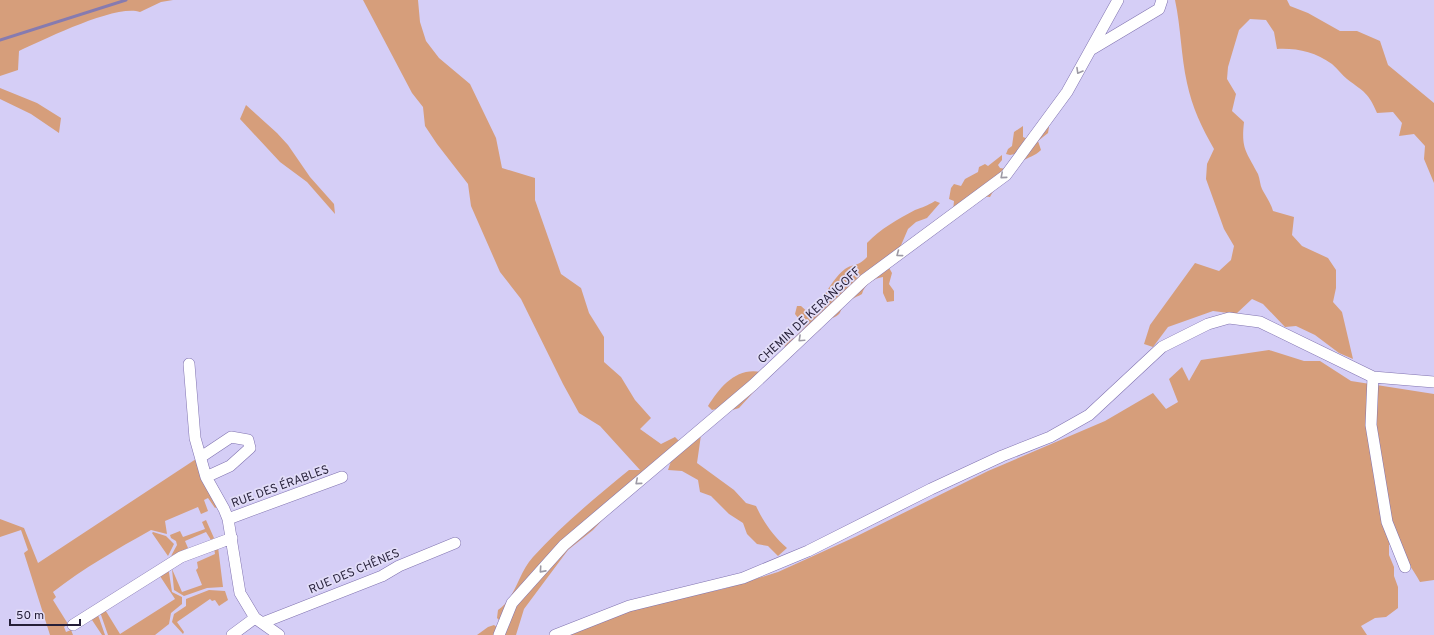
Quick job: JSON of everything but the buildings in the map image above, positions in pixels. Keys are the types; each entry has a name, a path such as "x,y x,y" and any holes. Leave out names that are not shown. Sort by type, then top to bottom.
{"street":[{"name":"CHEMIN DE KERANGOFF","path":"500,635 512,603 564,545 753,384 864,280 1006,175 1067,92 1118,0"},
{"path":"1091,49 1159,9 1162,0"},
{"path":"555,635 629,606 742,578 808,551 931,489 1002,456 1050,437 1090,415 1162,348 1208,324 1229,318 1260,322 1373,377 1434,382"},
{"path":"189,364 195,438 206,477 228,519 240,593 258,621 279,635"},
{"path":"1373,377 1371,425 1387,522 1405,567"},
{"path":"201,457 231,437 248,440 250,448 230,466 206,477"},
{"name":"RUE DES ÉRABLES","path":"228,519 342,477"},
{"path":"73,625 181,557 232,538"},
{"name":"RUE DES CHÊNES","path":"232,635 258,621 382,576 399,566 455,543"}],"shaded area":[{"path":"0,0 173,0 161,2 140,12 129,11 114,13 80,24 19,51 18,70 0,76"},
{"path":"363,0 418,0 420,22 426,41 439,58 470,84 496,138 502,168 535,178 535,200 561,274 581,288 589,313 604,337 604,362 621,377 635,400 651,418 640,429 661,444 675,437 679,441 701,435 697,463 734,490 746,503 756,506 769,529 787,548 778,556 768,546 757,544 747,534 743,523 729,514 711,496 700,492 698,480 682,471 668,470 671,461 610,512 593,530 568,550 524,609 516,635 477,635 488,627 494,625 498,628 500,621 497,618 498,610 509,599 528,563 544,545 604,490 629,470 640,470 600,426 579,413 521,299 500,272 471,206 468,184 425,126 423,107 412,93"},
{"path":"1175,0 1287,0 1290,6 1308,13 1340,31 1357,31 1380,41 1388,65 1434,103 1434,183 1424,159 1425,146 1414,134 1399,136 1402,123 1393,112 1377,113 1365,93 1332,64 1319,56 1306,52 1292,49 1277,49 1274,32 1266,20 1250,19 1239,30 1228,67 1227,79 1236,94 1232,111 1244,122 1243,138 1245,150 1258,174 1261,187 1273,211 1294,217 1292,235 1302,246 1328,258 1336,270 1336,288 1333,302 1342,312 1353,359 1339,353 1315,335 1296,326 1285,327 1263,304 1252,299 1236,314 1213,311 1168,327 1153,347 1144,344 1150,325 1195,263 1219,271 1231,260 1234,246 1224,229 1206,179 1207,164 1214,149 1205,133 1189,92"},
{"path":"0,88 37,103 61,118 59,133 31,114 0,99"},
{"path":"246,105 288,145 310,177 334,204 335,214 307,182 280,162 240,119"},
{"path":"1047,125 1049,127 1048,133 1038,141 1041,150 1013,168 990,197 976,199 953,211 954,201 949,199 951,188 954,184 961,186 965,179 978,172 979,167 985,164 988,166 1002,155 1002,160 998,165 1000,168 1006,169 1015,154 1006,154 1008,149 1012,146 1014,132 1023,126 1023,137 1028,139"},
{"path":"935,201 940,203 927,218 916,222 908,229 899,250 888,266 892,273 889,284 894,291 894,301 887,302 883,293 883,277 873,280 867,285 862,294 850,300 842,308 837,316 823,323 821,329 797,349 791,357 786,357 739,408 731,410 712,410 708,406 723,386 730,380 744,373 752,371 761,372 783,350 787,341 794,338 805,327 795,314 797,306 801,306 811,315 818,313 826,303 825,294 839,274 848,267 860,263 867,257 867,243 872,238 896,221"},
{"path":"1269,350 1304,361 1320,361 1351,381 1434,394 1434,580 1420,582 1406,561 1389,544 1389,555 1394,567 1394,576 1398,587 1398,608 1386,617 1375,618 1361,626 1367,635 562,635 628,609 723,589 778,572 855,537 988,471 1105,421 1153,393 1166,409 1178,402 1169,379 1182,367 1189,381 1201,360"},
{"path":"196,459 217,507 215,508 208,498 204,500 208,511 201,514 198,507 165,521 167,534 151,530 89,567 53,592 56,597 53,600 68,624 64,627 66,632 71,630 73,635 50,635 24,553 28,550 21,530 0,537 0,519 24,528 38,563"},
{"path":"206,520 214,538 211,540 206,532 185,541 188,548 171,556 177,545 176,541 171,538 170,535 180,531 183,537 205,529 202,522"},
{"path":"152,533 166,536 174,544 168,556"},
{"path":"218,547 223,587 207,588 184,596 174,590 172,569 182,592 202,585 196,570 198,568 197,562 215,554 214,548"},
{"path":"168,566 172,592 182,597 182,604 171,613 169,624 155,635 108,635 100,612 104,608 120,634 175,599 158,573"},
{"path":"209,590 225,591 228,600 219,606 215,600 212,601 210,599 177,622 184,632 183,634 172,622 174,614 186,606 186,599"},
{"path":"97,612 105,635 102,635 90,617"}],"waterway":[{"path":"0,40 126,0"}]}
